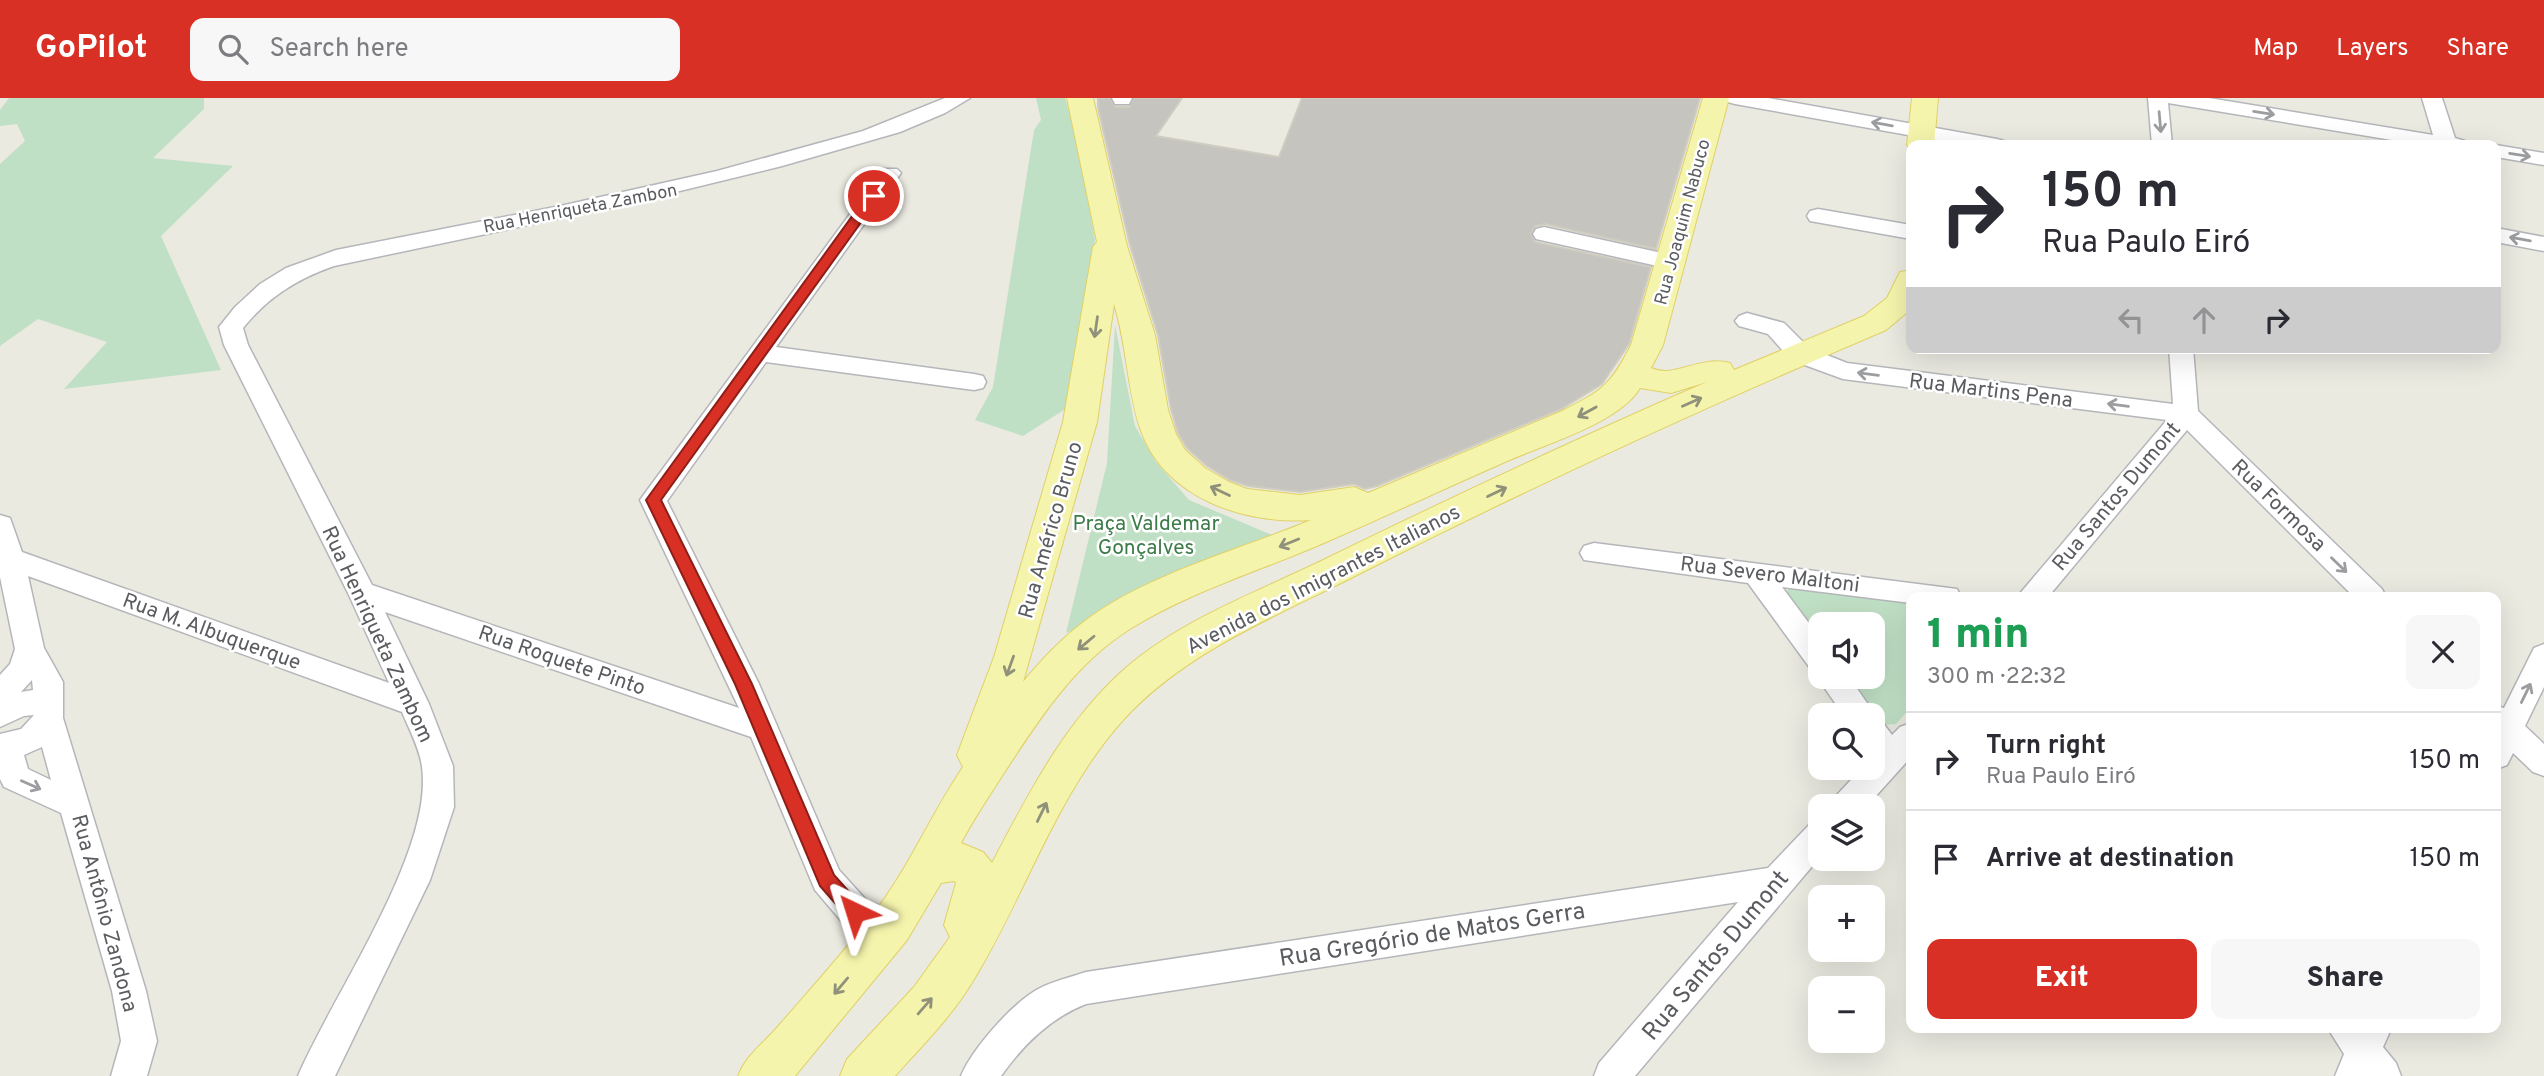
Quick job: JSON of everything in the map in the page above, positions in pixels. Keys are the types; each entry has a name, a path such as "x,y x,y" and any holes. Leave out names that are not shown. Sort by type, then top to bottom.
{"main road":[{"path":"1080,98 1109,235 1139,338 1151,407 1160,435 1182,469 1229,496 1281,507 1331,507 1370,496 1406,490"},
{"name":"Rua Joaquim Nabuco","path":"1636,368 1671,262 1716,98"},
{"path":"1921,138 1925,98"},
{"name":"Rua Américo Bruno","path":"954,814 1013,657 1061,494 1080,422 1093,355 1109,235"},
{"path":"1800,354 1875,323 1896,310 1906,296"},
{"name":"Avenida dos Imigrantes Italianos","path":"864,1076 951,977 1009,878 1053,788 1089,735 1133,685 1170,656 1362,556 1607,439 1800,354"},
{"path":"1636,368 1651,382 1665,385 1710,370 1745,378"},
{"path":"1607,439 1645,406 1647,398 1636,368"},
{"name":"Avenida dos Imigrantes Italianos","path":"762,1076 788,1050 891,926 927,868 954,814 1021,714 1049,677 1083,645 1116,619 1183,585 1321,530 1406,490 1574,419 1604,403 1636,368"},
{"path":"927,868 957,860 970,866 979,879 951,977"}],"street":[{"name":"Rua Henriqueta Zambon","path":"238,348 232,327 250,302 274,282 304,267 344,255 683,188 867,138 911,122 960,98"},
{"path":"1735,98 1921,138 1943,140"},
{"path":"2158,98 2162,140"},
{"path":"2173,98 2428,140"},
{"path":"2432,98 2450,140"},
{"path":"2501,152 2544,159"},
{"path":"890,173 653,500 744,684 827,880 855,912 891,926"},
{"path":"1818,216 1906,231"},
{"path":"1544,234 1671,262"},
{"path":"2501,236 2544,244"},
{"path":"1747,320 1776,328 1800,354"},
{"name":"Rua Henriqueta Zambom","path":"238,348 362,593 414,704 439,766 438,807 414,880 316,1076"},
{"path":"760,353 974,382"},
{"name":"Rua Martins Pena","path":"1800,354 1843,371 2186,414"},
{"name":"Rua Santos Dumont","path":"2035,592 2186,414 2181,354"},
{"name":"Rua Formosa","path":"2186,414 2367,592"},
{"path":"0,525 30,649 48,681 49,713 75,805"},
{"name":"Rua Severo Maltoni","path":"1594,553 1909,592"},
{"name":"Rua M. Albuquerque","path":"10,559 414,704"},
{"path":"1755,572 1808,644"},
{"name":"Rua Roquete Pinto","path":"362,593 762,728"},
{"path":"1,708 23,670 30,649"},
{"path":"2501,731 2544,656"},
{"path":"1,708 25,703 43,703 49,713"},
{"path":"3,747 27,741 44,727 49,713"},
{"path":"2501,736 2544,763"},
{"path":"1858,794 1901,747 1885,739"},
{"name":"Rua Antônio Zandona","path":"3,747 15,778 75,805 129,991 139,1041 129,1076"},
{"name":"Rua Santos Dumont","path":"1612,1076 1808,848"},
{"name":"Rua Gregório de Matos Gerra","path":"979,1076 1004,1042 1050,1001 1086,988 1777,881"}],"green space":[{"path":"9,98 204,98 204,109 153,158 233,166 161,236 221,370 64,389 107,342 38,319 0,346 0,164 25,141 17,124 0,126 0,110"},
{"path":"1036,98 1065,98 1076,136 1095,240 1076,385 1067,408 1023,436 975,420 993,387 1034,130 1041,120"},
{"name":"Praça Valdemar Gonçalves","path":"1115,325 1135,426 1156,462 1189,500 1277,537 1066,633 1107,463"},
{"path":"1789,588 1906,602 1906,713 1896,724 1885,725 1885,703 1862,703 1851,689 1885,689 1885,612 1808,612 1808,628 1786,593"}],"building":[{"path":"1098,98 1110,98 1115,107 1129,107 1134,98 1182,98 1156,136 1279,157 1302,98 1700,98 1656,249 1545,224 1535,226 1531,233 1535,242 1651,267 1629,344 1602,384 1561,409 1377,486 1365,489 1354,484 1300,492 1248,486 1230,480 1207,466 1187,448 1178,433 1158,335 1130,245 1098,108"}],"route":[{"path":"855,912 827,880 744,684 653,500 874,196"}]}
